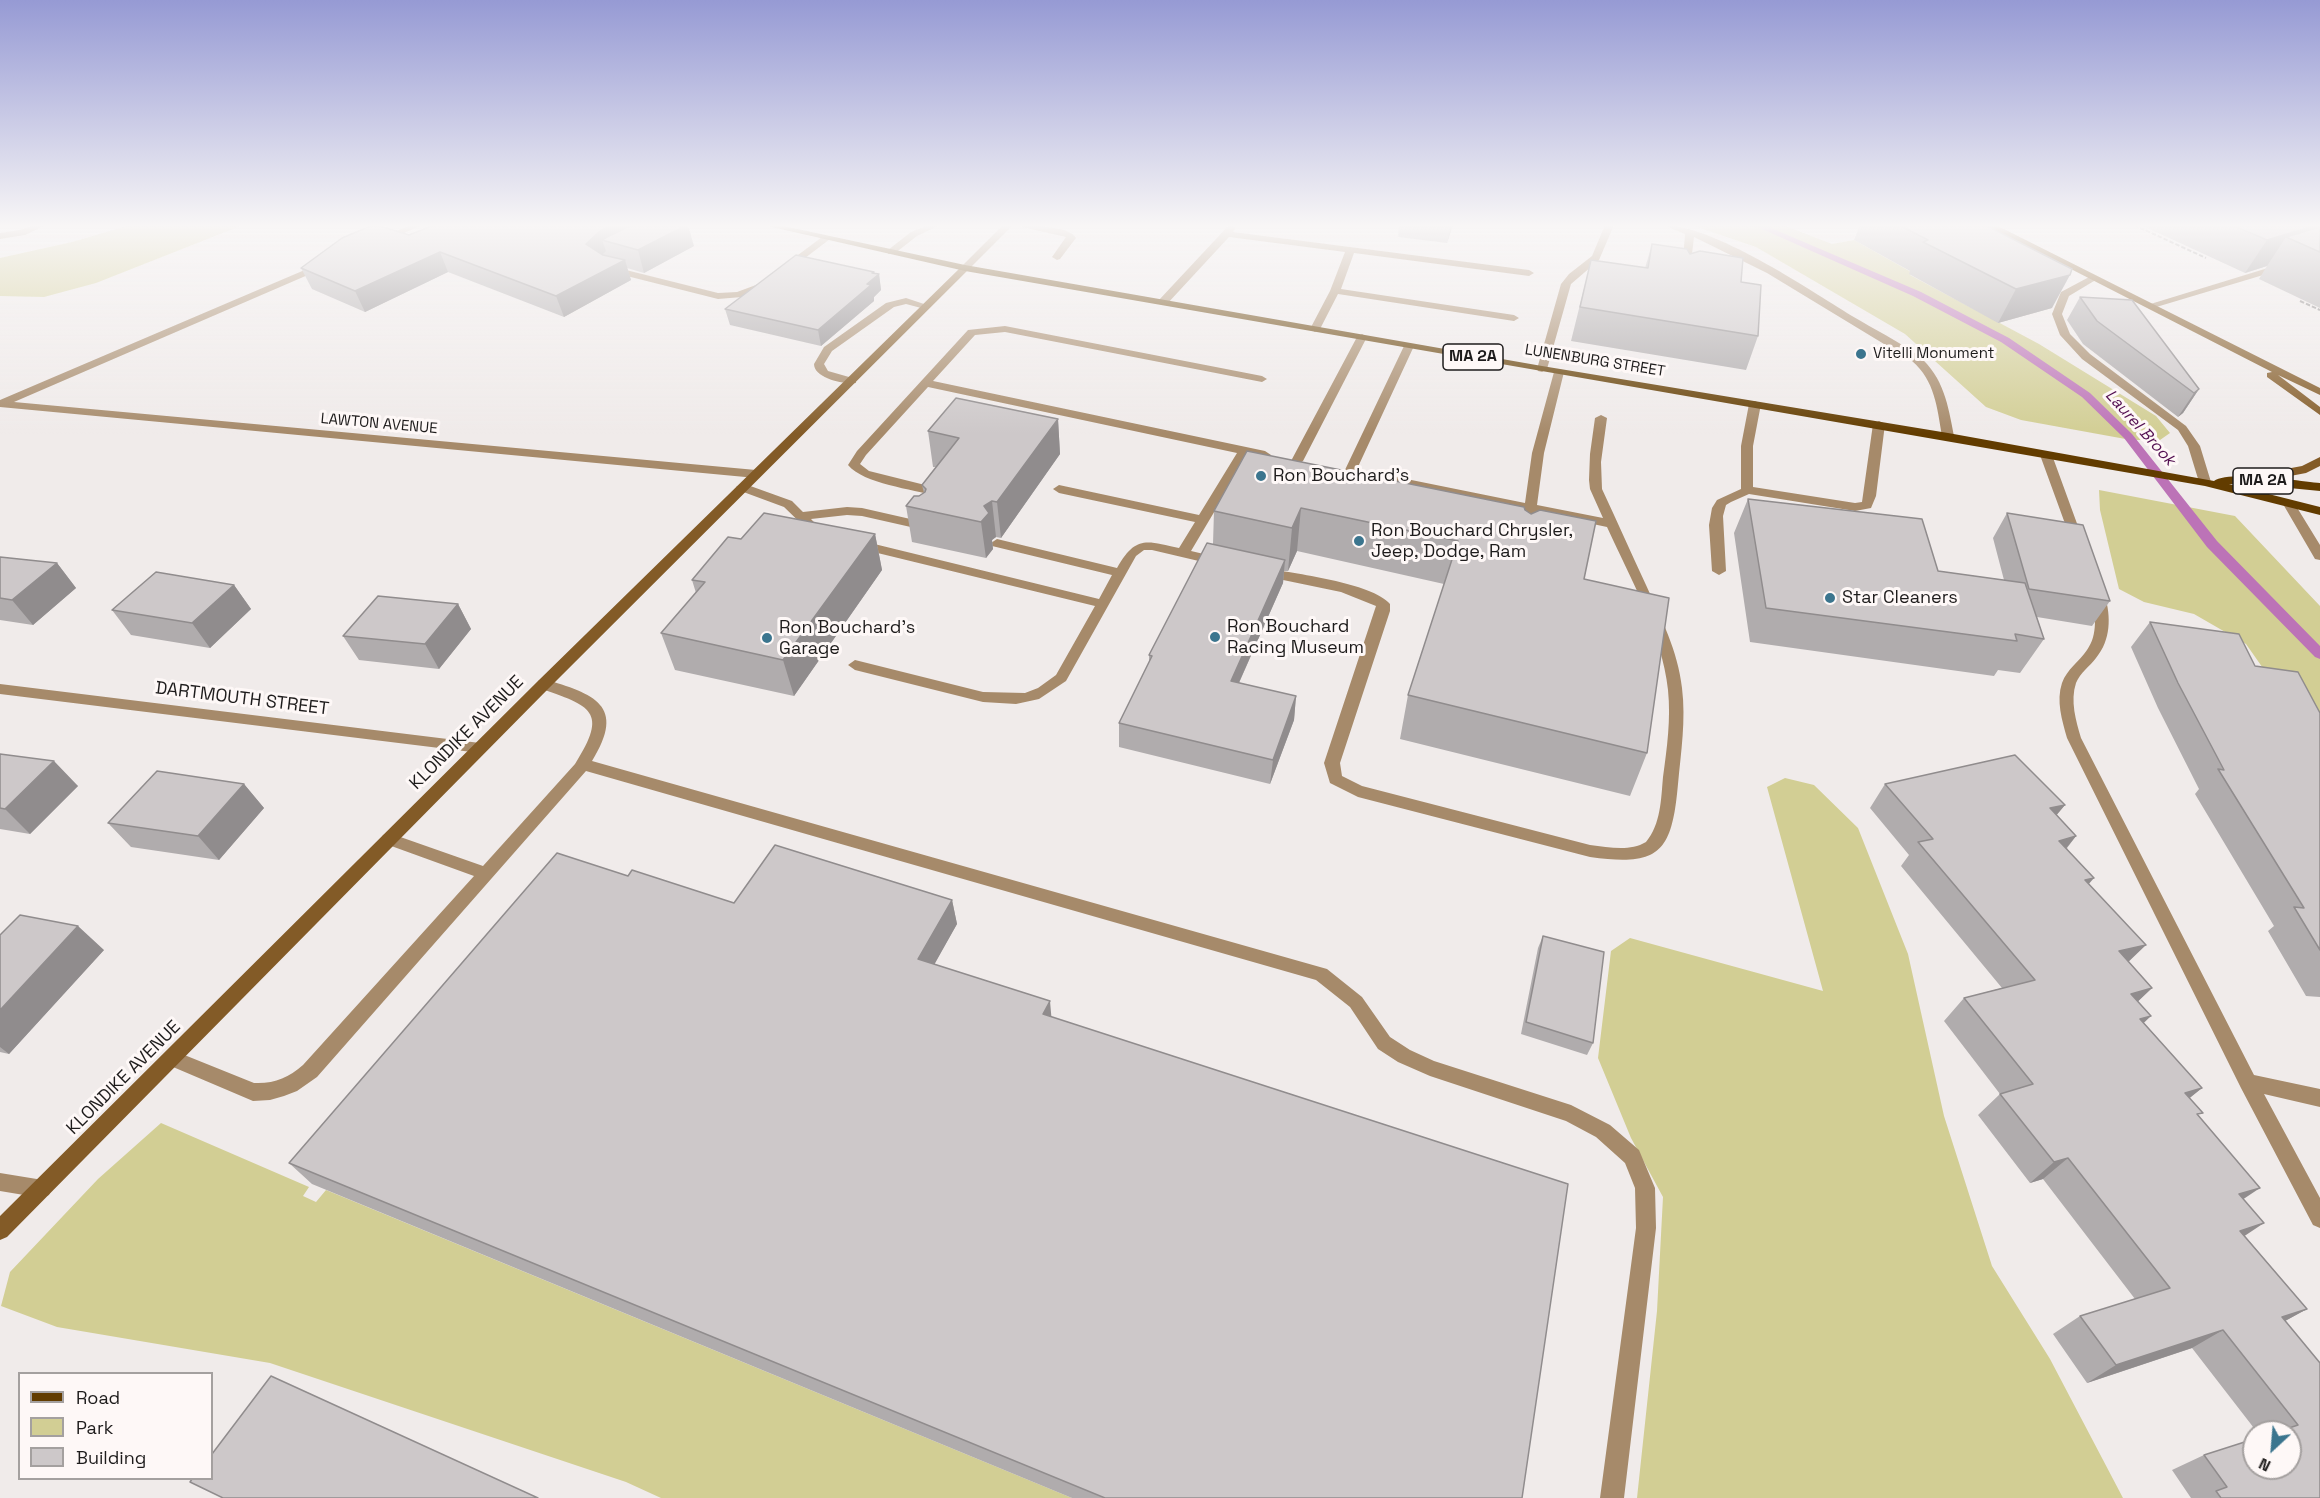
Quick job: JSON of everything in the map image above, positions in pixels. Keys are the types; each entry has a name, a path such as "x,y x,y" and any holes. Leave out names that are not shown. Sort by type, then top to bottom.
{"main road":[{"name":"LUNENBURG STREET","path":"1122,295 2205,482 2320,511"},
{"name":"LUNENBURG STREET","path":"2205,482 2248,480 2320,487"}],"street":[{"path":"0,404 253,295"},
{"path":"714,295 730,297 738,295"},
{"name":"KLONDIKE AVENUE","path":"0,1230 544,684 937,295"},
{"path":"1163,302 1169,295"},
{"path":"1315,329 1333,295"},
{"path":"1361,295 1514,318"},
{"path":"1542,369 1563,295"},
{"path":"1810,295 1909,355 1928,370 1936,384 1948,436"},
{"path":"2065,295 2056,314 2059,323 2089,362 2182,427 2193,443 2205,482"},
{"path":"2127,295 2320,392"},
{"path":"2149,306 2186,295"},
{"path":"852,381 824,373 819,369 819,364 828,350 890,304 906,302 925,306"},
{"path":"937,492 865,474 854,465 861,453 972,332 994,328 1262,379"},
{"path":"925,382 1292,460 1362,337"},
{"path":"1409,346 1345,471 1612,524"},
{"path":"2237,350 2320,412"},
{"path":"1526,532 1538,453 1559,372"},
{"name":"LAWTON AVENUE","path":"0,404 756,474"},
{"path":"1719,571 1715,531 1719,507 1724,501 1742,495 1747,489 1747,446 1755,404"},
{"path":"1253,569 1357,593 1383,604 1383,611 1332,763 1335,779 1358,792 1616,855 1635,855 1650,849 1659,840 1667,814 1677,716 1672,670 1663,639 1596,489 1593,472 1601,418"},
{"path":"1747,489 1856,507 1867,505 1879,424"},
{"path":"1184,554 1244,451"},
{"path":"2046,455 2084,557"},
{"path":"2248,480 2306,469 2320,461"},
{"path":"742,487 788,504 815,532 1103,604"},
{"path":"1059,489 1203,520"},
{"path":"2289,504 2320,556"},
{"path":"802,516 847,511 861,512 924,526"},
{"path":"997,543 1120,573"},
{"path":"855,664 983,697 1003,699 1035,696 1048,690 1061,678 1131,554 1142,546 1230,564"},
{"path":"2094,584 2100,602 2102,623 2100,639 2093,653 2079,667 2069,682 2067,702 2074,738 2248,1082 2320,1218"},
{"path":"172,1058 253,1092 267,1094 296,1083 486,874 583,764 598,742 603,723 596,708 587,699 544,684"},
{"name":"DARTMOUTH STREET","path":"0,689 480,748"},
{"path":"583,764 1321,974 1356,1002 1384,1043 1404,1056 1430,1068 1571,1114 1603,1131 1632,1157 1645,1188 1646,1228 1612,1498"},
{"path":"389,839 486,874"},
{"path":"2248,1082 2320,1098"},
{"path":"0,1182 42,1188"}],"path":[{"path":"2300,301 2320,310"}],"green space":[{"path":"0,295 52,295 44,297"},
{"path":"1838,295 1947,295 2039,344 2156,416 2170,433 2160,440 2131,440 2021,420 1986,407 1905,334"},
{"path":"2099,490 2235,516 2320,606 2320,722 2272,681 2246,644 2194,614 2144,602 2119,589 2100,510"},
{"path":"1785,778 1814,785 1858,828 1908,954 1944,1116 1992,1266 2050,1359 2123,1498 1637,1498 1657,1311 1663,1197 1631,1138 1598,1058 1611,951 1630,938 1823,991 1767,787"},
{"path":"161,1123 309,1187 303,1196 316,1202 326,1190 1072,1498 661,1498 626,1482 270,1363 57,1327 1,1306 10,1272 98,1179"}],"building":[{"path":"744,295 859,295 818,330 725,309"},
{"path":"1583,295 1760,295 1758,336 1580,307"},
{"path":"2080,297 2132,300 2199,389 2194,393 2097,321"},
{"path":"956,398 1058,419 997,502 992,501 984,506 989,513 981,522 906,506 914,496 925,492 926,489 922,485 959,438 928,431"},
{"path":"1247,451 1524,507 1531,514 1540,510 1596,521 1584,579 1669,598 1647,753 1408,695 1458,541 1301,508 1292,528 1214,511"},
{"path":"1748,499 1922,519 1938,571 2025,583 2044,639 2015,634 2017,641 1766,608"},
{"path":"764,513 875,534 783,660 661,633 705,582 692,580 728,537 741,539"},
{"path":"2007,513 2083,525 2110,601 2029,589"},
{"path":"1207,543 1285,560 1231,681 1296,696 1273,760 1119,723 1152,656 1149,655"},
{"path":"0,557 57,563 12,600 0,598"},
{"path":"156,572 234,585 192,623 112,610"},
{"path":"378,596 458,604 425,644 343,636"},
{"path":"2150,622 2239,634 2255,666 2298,672 2320,713 2320,950 2294,907 2304,908 2218,769 2224,770 2178,683"},
{"path":"0,754 54,761 5,809 0,808"},
{"path":"2015,755 2065,805 2050,808 2076,836 2059,841 2094,878 2085,880 2146,945 2119,951 2152,988 2131,994 2151,1016 2140,1019 2202,1088 2185,1093 2203,1113 2197,1114 2260,1188 2239,1194 2264,1223 2240,1231 2307,1309 2282,1317 2320,1363 2320,1498 2221,1498 2216,1491 2227,1487 2204,1455 2242,1443 2242,1480 2302,1480 2302,1420 2294,1420 2223,1330 2116,1365 2080,1316 2170,1288 2068,1158 2054,1162 2000,1094 2033,1084 1964,998 2035,980 1918,842 1933,839 1885,784"},
{"path":"157,771 244,784 198,836 108,823"},
{"path":"775,845 952,900 918,959 1050,1001 1043,1014 1568,1184 1522,1498 1105,1498 289,1163 557,853 628,876 632,870 734,903"},
{"path":"20,915 78,926 0,1010 0,935"},
{"path":"1543,936 1604,952 1593,1043 1526,1022"},
{"path":"271,1376 538,1498 223,1498 190,1482 191,1480 213,1480 213,1453"}],"waterway":[{"name":"Laurel Brook","path":"1919,295 2005,340 2086,395 2128,436 2212,544 2320,654"}],"place":[{"name":"Vitelli Monument","path":"1861,354"},
{"name":"Ron Bouchard's","path":"1261,476"},
{"name":"Ron Bouchard Chrysler, Jeep, Dodge, Ram","path":"1359,541"},
{"name":"Star Cleaners","path":"1830,598"},
{"name":"Ron Bouchard Racing Museum","path":"1215,637"},
{"name":"Ron Bouchard's Garage","path":"767,638"}]}
